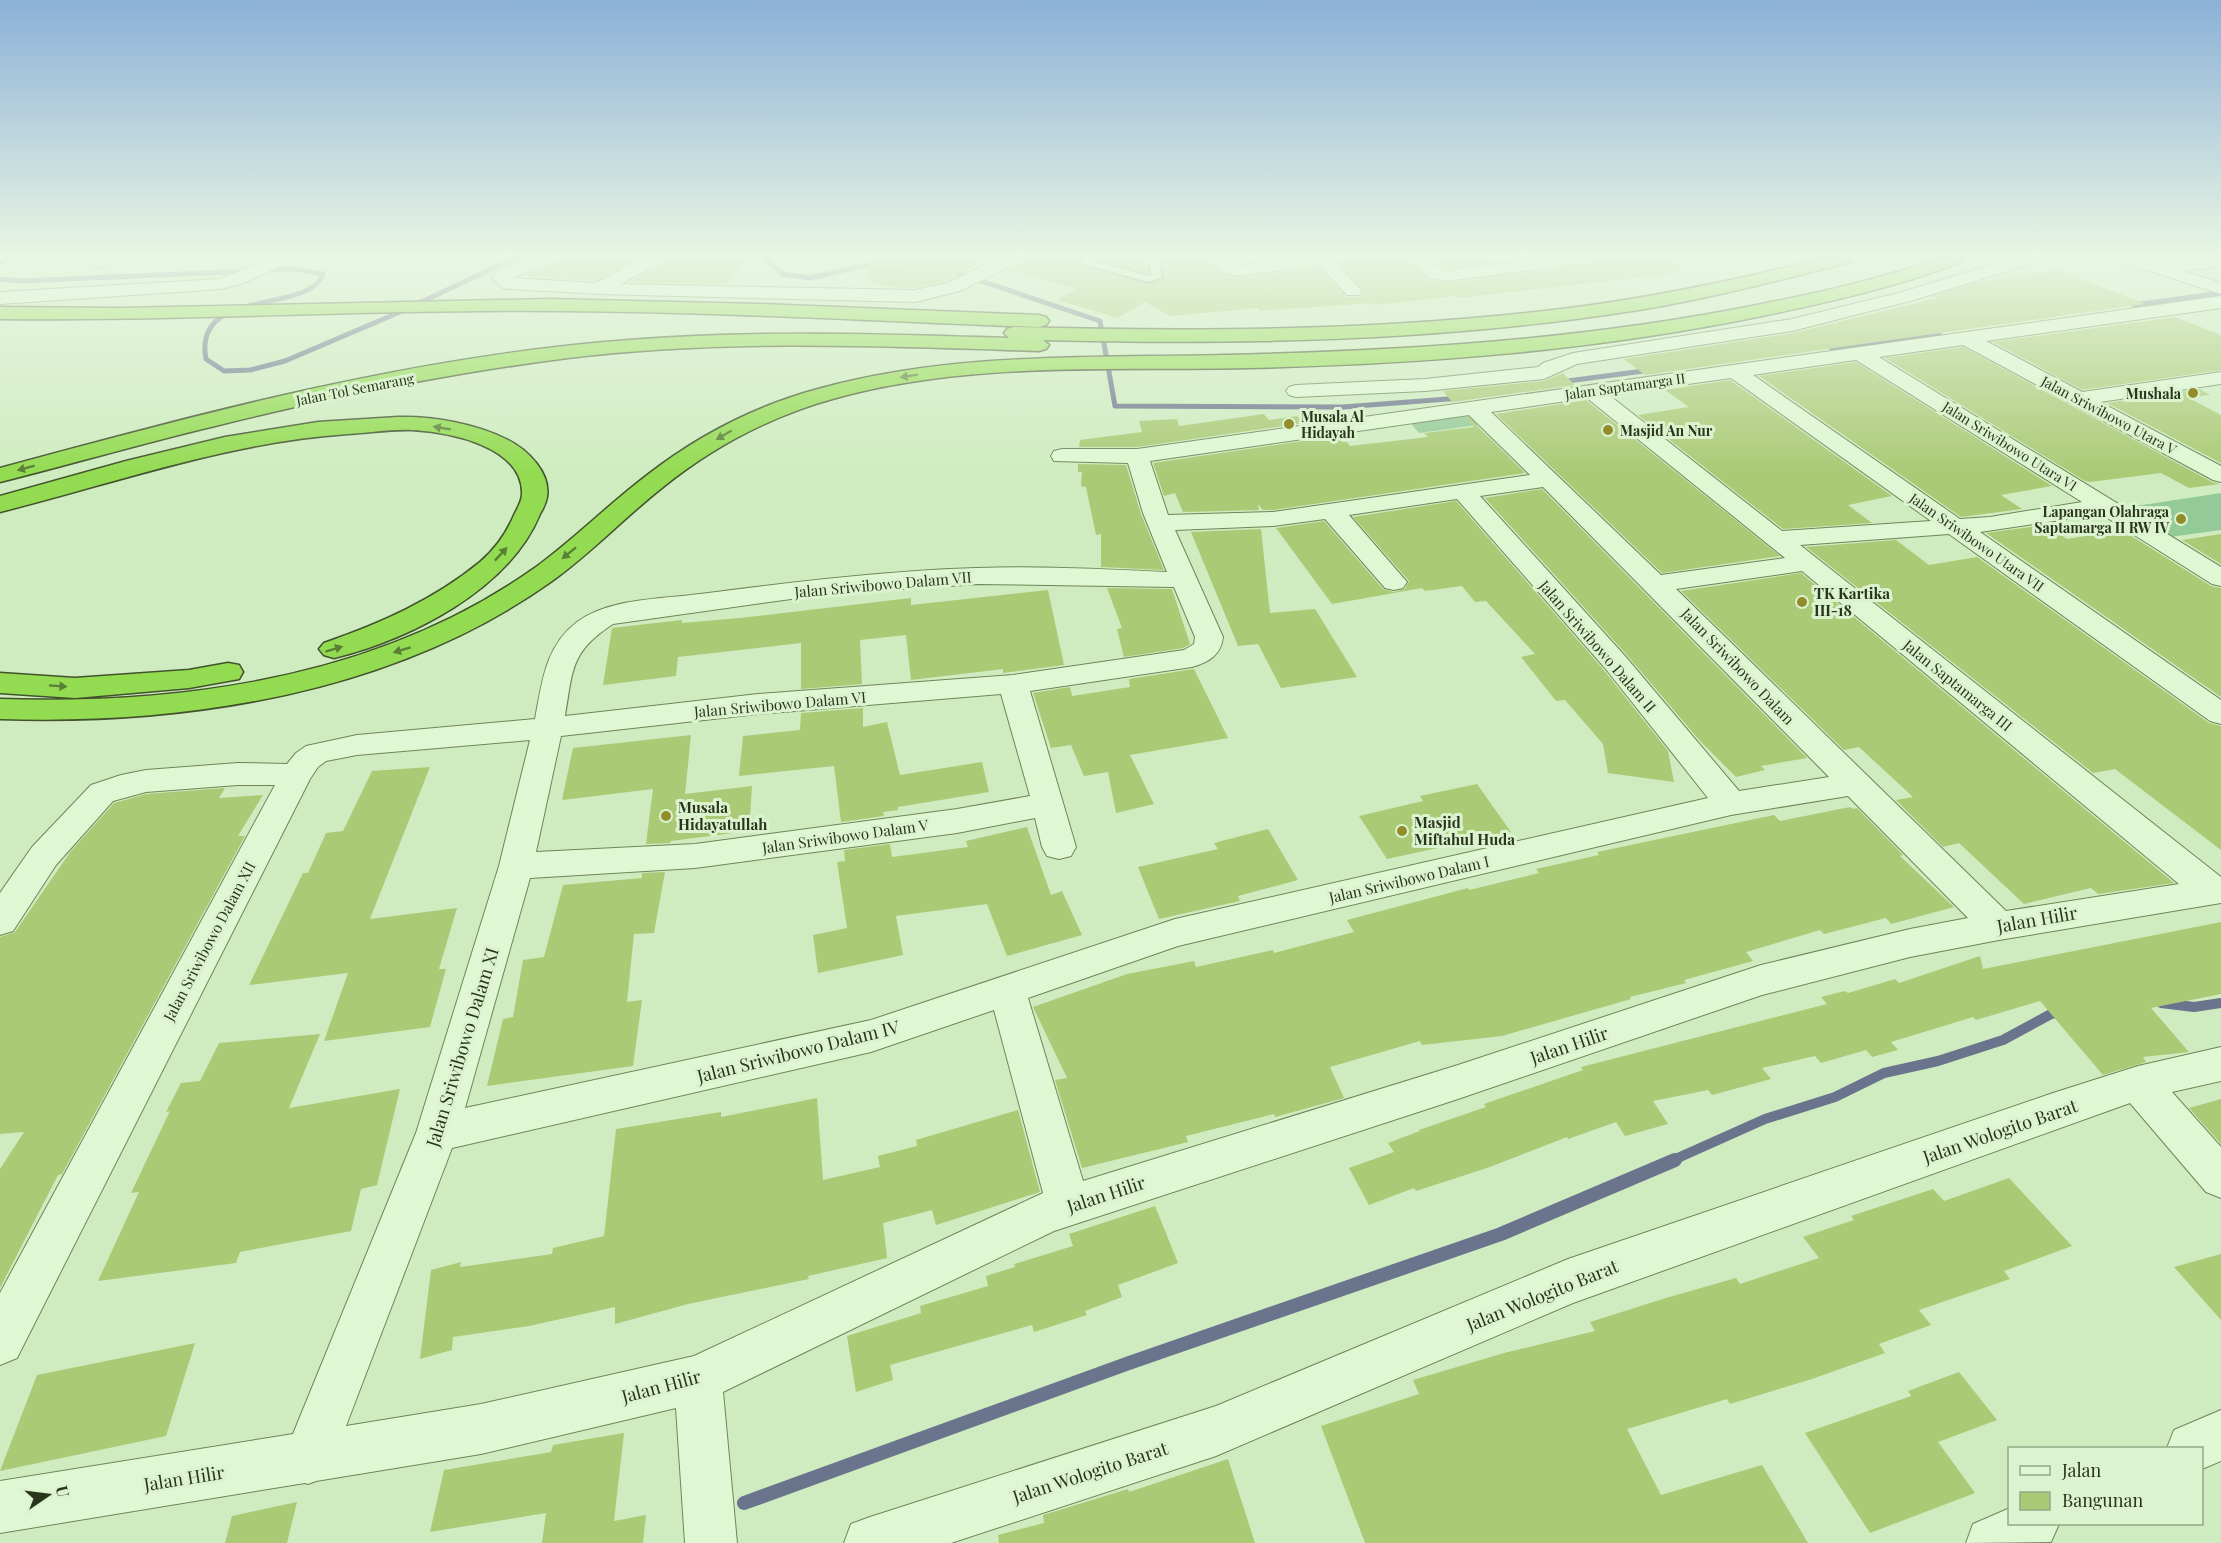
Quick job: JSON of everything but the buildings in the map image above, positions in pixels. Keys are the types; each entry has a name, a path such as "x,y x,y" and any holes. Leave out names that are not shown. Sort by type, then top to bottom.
{"highway":[{"name":"Jalan Tol Semarang","path":"0,458 249,397 419,361 521,343 657,330"},
{"name":"Jalan Tol Semarang","path":"777,330 1015,348"},
{"name":"Jalan Tol Semarang","path":"1160,349 1276,336 1372,330"},
{"name":"Jalan Tol Semarang","path":"0,475 110,445 307,398 435,373 570,352 741,340 1015,348 1286,350 1394,345 1545,330"},
{"path":"0,709 41,712 175,705 309,680 413,647 477,618 540,577 667,472 736,428 825,393 877,381 936,372 1015,348 1160,349 1394,357 1622,335 1651,330"},
{"path":"0,504 158,460 268,436 332,427 416,424 463,431 508,448 529,468 535,496 519,535 485,572 430,609 368,638 302,659 189,679 75,687 0,683"}],"street":[{"path":"1296,391 1425,385 1544,373 1550,367 1574,359 1760,330"},
{"name":"Jalan Saptamarga II","path":"1062,456 1137,456 2022,330"},
{"name":"Jalan Sriwibowo Utara V","path":"1965,338 2221,475"},
{"name":"Jalan Sriwibowo Utara VI","path":"1859,353 2221,578"},
{"name":"Jalan Sriwibowo Utara VII","path":"1733,370 2221,714"},
{"path":"2077,399 2221,378"},
{"path":"2192,382 2221,396"},
{"name":"Jalan Saptamarga III","path":"1591,391 2217,890"},
{"name":"Jalan Sriwibowo Dalam","path":"1474,409 1657,584 1853,784 1999,926"},
{"path":"1137,456 1160,523 1184,580"},
{"path":"1160,523 1250,521 1548,479"},
{"name":"Jalan Sriwibowo Dalam II","path":"1462,491 1615,662 1731,804"},
{"path":"1777,539 1957,527 2104,506"},
{"path":"1331,510 1394,582"},
{"path":"1657,584 1807,562"},
{"name":"Jalan Sriwibowo Dalam VII","path":"586,629 603,618 627,612 791,591 944,577 1017,574 1184,580"},
{"name":"Jalan Sriwibowo Dalam VI","path":"548,728 758,704 1013,684 1192,658 1202,654 1208,648 1209,637 1184,580"},
{"name":"Jalan Sriwibowo Dalam XI","path":"308,1459 437,1133 516,866 548,728 560,663 570,645 586,629"},
{"path":"1013,684 1059,847"},
{"name":"Jalan Sriwibowo Dalam XII","path":"0,1341 296,775 307,760 317,753 335,748 548,728"},
{"path":"0,921 44,856 102,793 146,781 238,774 296,775"},
{"name":"Jalan Sriwibowo Dalam I","path":"1007,990 1175,933 1731,804 1853,784"},
{"name":"Jalan Sriwibowo Dalam V","path":"516,866 695,856 957,821 1048,804"},
{"name":"Jalan Hilir","path":"0,1506 481,1430 698,1378 1045,1213 1458,1082 1761,980 1910,943 2217,890"},
{"path":"1007,990 1068,1205"},
{"name":"Jalan Sriwibowo Dalam IV","path":"437,1133 872,1036 1007,990"},
{"name":"Jalan Wologito Barat","path":"870,1543 1216,1431 1568,1282 2138,1083 2221,1064"},
{"path":"2138,1083 2221,1178"},
{"path":"698,1378 711,1543"},
{"path":"2196,1447 2221,1435"},
{"path":"1992,1543 2031,1525"}],"green space":[{"path":"1467,414 1478,425 1419,433 1409,421"},
{"name":"Lapangan Olahraga Saptamarga II RW IV","path":"2221,493 2221,530 2170,537 2123,508"}],"waterway":[{"path":"210,330 206,336 206,359 224,371 250,370 285,361 358,330"},
{"path":"1102,330 1115,406 1343,407 1461,398"},
{"path":"1831,348 1939,333"},
{"path":"1560,382 1651,370"},
{"path":"2161,1003 2194,1007 2221,1003"},
{"path":"1671,1161 1765,1119 1835,1097 1884,1073 1938,1061 2003,1040 2051,1014 2061,1012"},
{"path":"744,1503 1129,1363 1501,1234 1675,1160"}],"place":[{"name":"Mushala","path":"2193,393"},
{"name":"Musala Al Hidayah","path":"1289,424"},
{"name":"Masjid An Nur","path":"1608,430"},
{"name":"Lapangan Olahraga Saptamarga II RW IV","path":"2181,519"},
{"name":"TK Kartika III-18","path":"1802,602"},
{"name":"Musala Hidayatullah","path":"666,816"},
{"name":"Masjid Miftahul Huda","path":"1402,831"}]}
